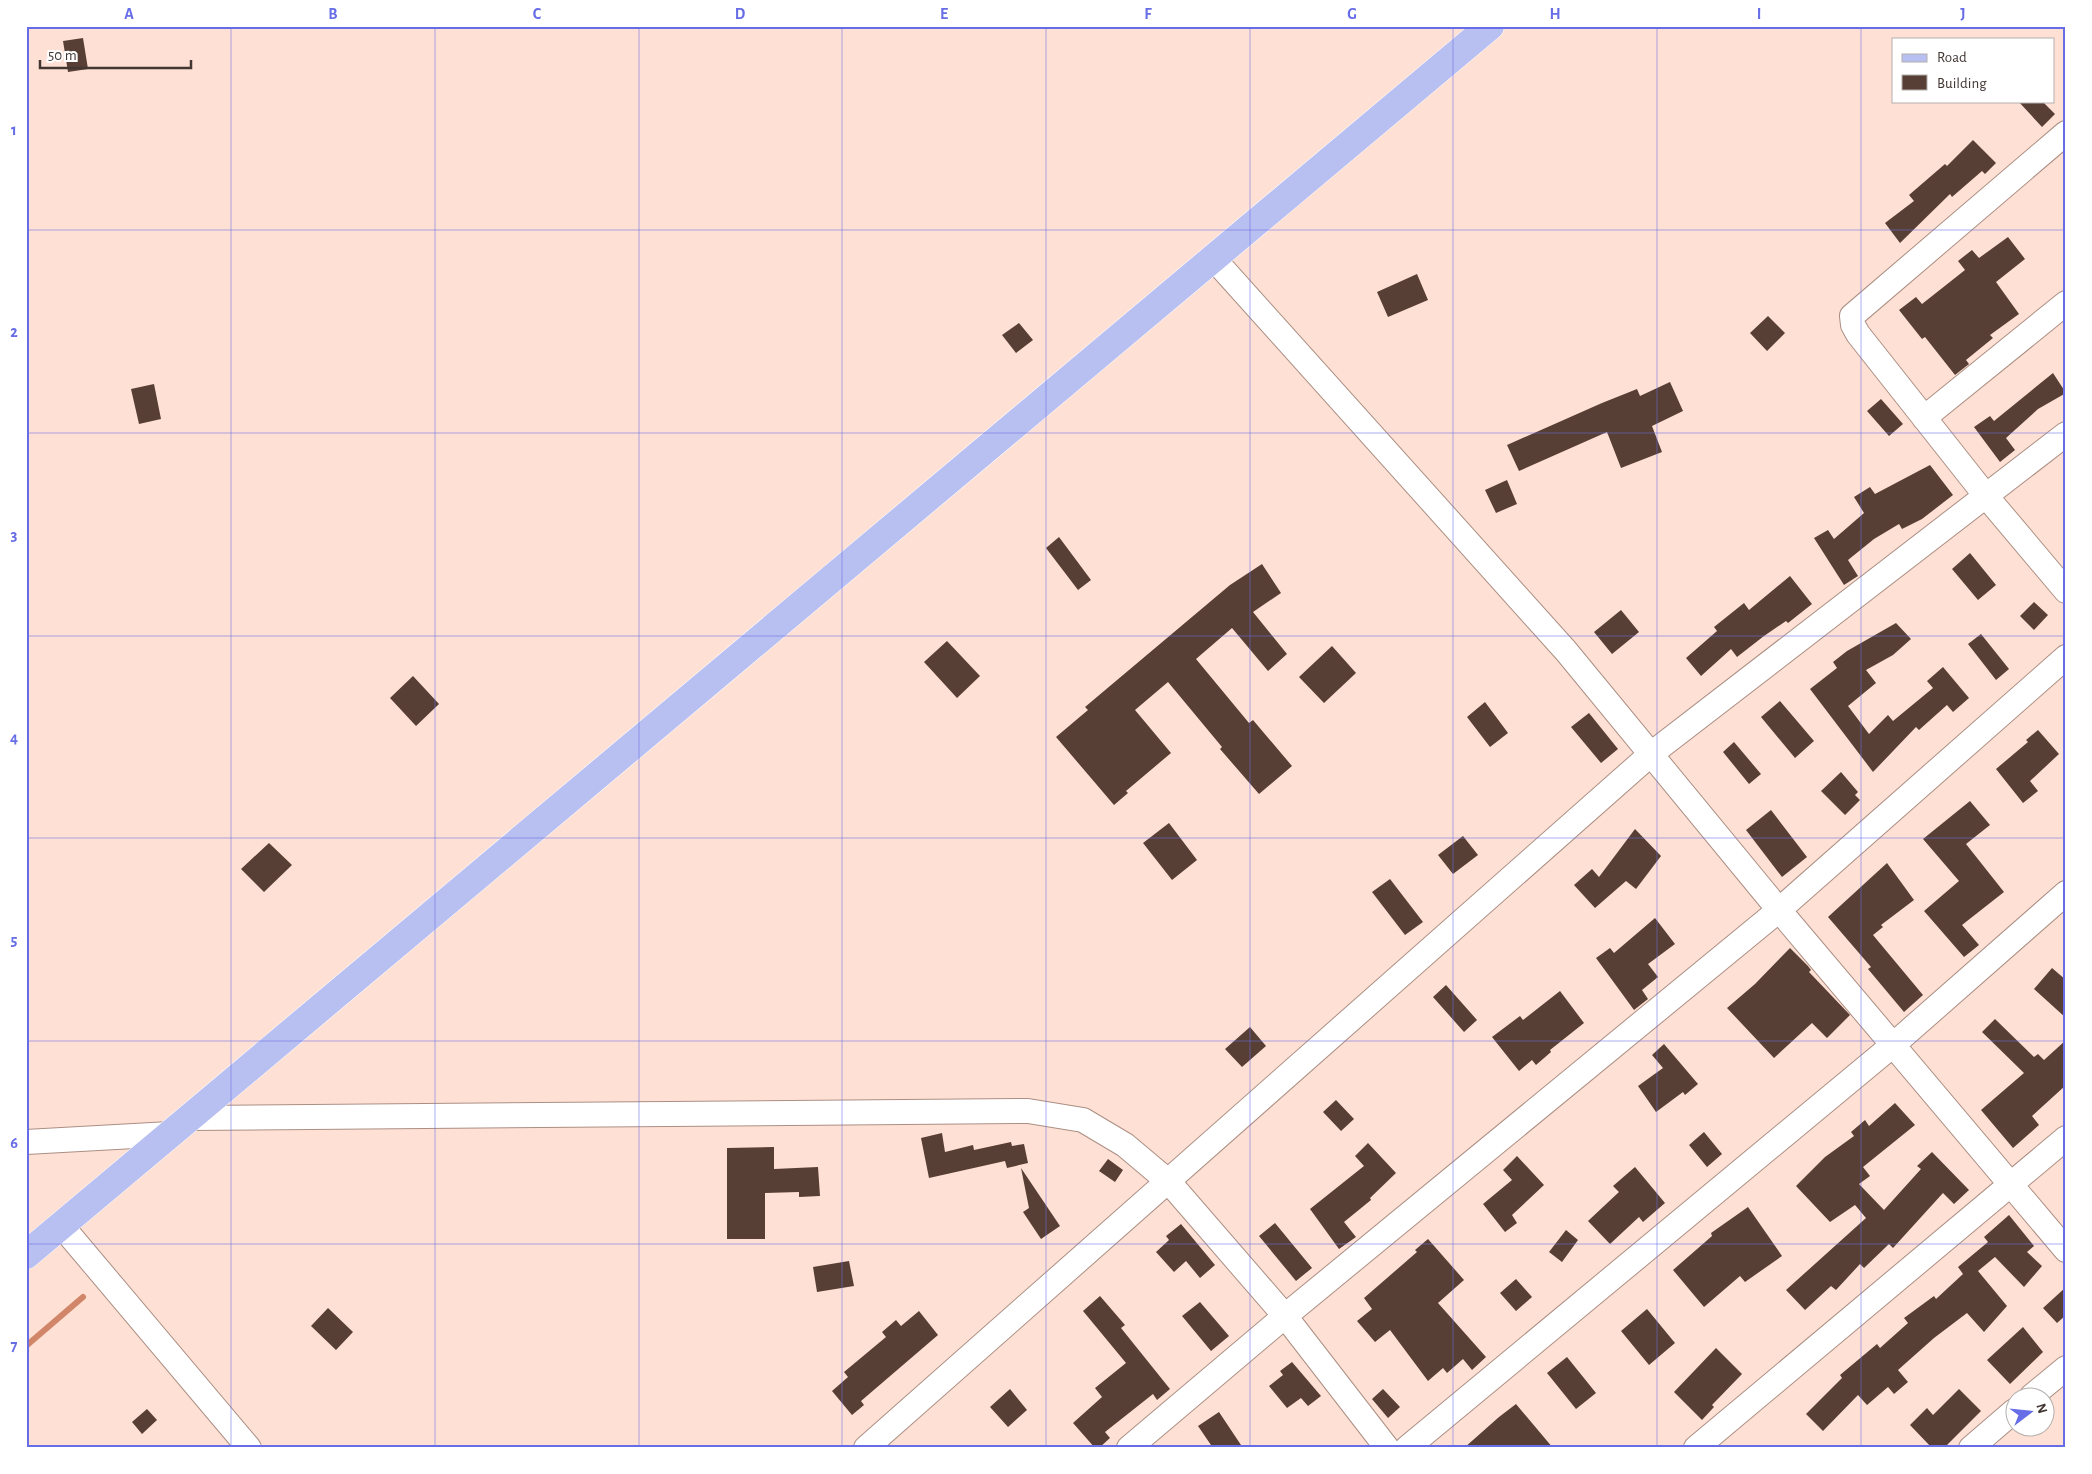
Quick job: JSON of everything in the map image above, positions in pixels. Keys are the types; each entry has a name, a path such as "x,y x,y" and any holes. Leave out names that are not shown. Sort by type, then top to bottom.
{"main road":[{"path":"26,1255 1490,26"}],"street":[{"path":"2066,133 1852,316 1852,325 1858,334 1986,496 2066,591"},
{"path":"1214,259 1566,651 1779,910 2066,1250"},
{"path":"1924,418 2066,303"},
{"path":"880,1443 1169,1182 1651,754 2066,434"},
{"path":"1128,1448 1285,1316 1779,910 2066,657"},
{"path":"1407,1448 1893,1045 2066,893"},
{"path":"26,1142 180,1126 1028,1111 1083,1120 1125,1145 1169,1182 1285,1316 1387,1448"},
{"path":"1696,1448 2066,1138"},
{"path":"61,1225 249,1448"},
{"path":"2044,1386 2066,1368"},
{"path":"1971,1448 2004,1420"}],"building":[{"path":"83,38 88,69 68,72 63,41"},
{"path":"2019,102 2043,102 2055,114 2042,127"},
{"path":"1973,140 1996,163 1985,174 1982,171 1952,197 1950,194 1900,243 1885,223 1914,201 1909,195 1945,164 1947,166"},
{"path":"2008,237 2025,259 1996,282 2019,314 1990,335 1993,338 1966,360 1969,364 1955,375 1925,337 1922,339 1899,310 1916,297 1922,304 1965,270 1958,261 1972,250 1979,258"},
{"path":"1417,274 1428,300 1388,317 1377,292"},
{"path":"1768,316 1785,333 1767,351 1750,333"},
{"path":"1019,323 1033,340 1016,353 1002,335"},
{"path":"2053,373 2066,393 2038,409 2006,438 2015,450 2000,462 1974,427 1990,416 1994,421"},
{"path":"1670,382 1683,411 1652,426 1662,452 1621,468 1607,432 1519,471 1507,445 1637,389 1640,396"},
{"path":"154,384 161,419 139,424 131,389"},
{"path":"1881,399 1903,424 1889,436 1867,411"},
{"path":"1930,465 1953,495 1922,519 1902,529 1899,524 1874,539 1848,560 1858,576 1844,585 1814,538 1828,530 1834,539 1864,513 1854,497 1870,487 1875,494"},
{"path":"1507,480 1517,504 1496,513 1485,490"},
{"path":"1059,537 1091,580 1078,590 1046,548"},
{"path":"1970,553 1996,585 1978,600 1952,569"},
{"path":"1262,564 1281,593 1253,612 1287,654 1268,671 1232,628 1196,659 1249,723 1253,720 1292,766 1259,794 1220,749 1222,747 1168,682 1135,710 1171,753 1126,791 1128,793 1114,805 1056,737 1088,710 1085,707 1230,585"},
{"path":"1790,576 1812,604 1788,623 1786,621 1737,657 1731,649 1701,676 1686,658 1717,631 1714,627 1744,603 1749,610"},
{"path":"2034,602 2048,615 2034,630 2020,616"},
{"path":"1621,610 1639,632 1612,654 1594,632"},
{"path":"1896,623 1911,639 1893,655 1866,670 1876,683 1848,706 1869,734 1888,715 1893,721 1933,688 1927,681 1943,667 1969,698 1953,712 1947,705 1919,730 1916,727 1873,772 1810,689 1837,668 1833,662 1847,651"},
{"path":"1981,634 2009,669 1996,680 1968,644"},
{"path":"947,641 980,676 957,698 924,662"},
{"path":"1332,646 1356,673 1324,703 1299,677"},
{"path":"413,676 439,704 416,726 390,698"},
{"path":"1780,701 1814,741 1795,758 1761,717"},
{"path":"1485,702 1508,733 1490,747 1467,717"},
{"path":"1589,713 1618,749 1601,763 1571,727"},
{"path":"2038,730 2059,754 2030,781 2038,791 2023,803 1996,769 2028,742 2026,740"},
{"path":"1734,742 1761,774 1749,784 1723,752"},
{"path":"1841,772 1858,792 1855,795 1860,800 1845,815 1821,791"},
{"path":"1970,801 1990,825 1966,844 2004,892 1962,925 1979,945 1964,957 1924,911 1959,881 1923,839"},
{"path":"1771,810 1807,857 1782,877 1746,830"},
{"path":"1169,823 1197,860 1172,880 1143,843"},
{"path":"1635,829 1661,856 1636,889 1626,881 1595,908 1574,885 1592,869 1599,877"},
{"path":"1463,836 1478,855 1453,874 1438,855"},
{"path":"269,843 292,865 264,892 241,869"},
{"path":"1887,863 1914,900 1881,925 1883,927 1873,935 1923,995 1904,1012 1868,969 1871,967 1828,917"},
{"path":"1390,879 1423,922 1405,935 1372,892"},
{"path":"1655,918 1675,944 1648,964 1658,977 1642,990 1648,999 1634,1010 1596,958 1610,948 1614,953"},
{"path":"1790,948 1808,966 1811,970 1809,972 1850,1015 1827,1038 1812,1023 1774,1058 1727,1008 1755,984"},
{"path":"2052,968 2066,980 2066,1018 2034,989"},
{"path":"1446,985 1477,1020 1464,1032 1433,997"},
{"path":"1560,991 1584,1023 1550,1050 1551,1052 1536,1065 1532,1060 1519,1071 1492,1037 1520,1016 1523,1020"},
{"path":"1995,1019 2034,1057 2038,1054 2044,1060 2066,1040 2066,1085 2032,1116 2039,1125 2013,1148 1981,1110 2024,1073 1982,1032"},
{"path":"1250,1027 1266,1046 1242,1067 1225,1049"},
{"path":"1664,1044 1698,1084 1685,1095 1683,1092 1656,1112 1638,1086 1663,1068 1652,1055"},
{"path":"1336,1100 1354,1119 1341,1131 1323,1112"},
{"path":"1895,1103 1915,1125 1863,1167 1870,1176 1859,1184 1884,1210 1921,1169 1917,1166 1932,1152 1969,1190 1954,1204 1943,1193 1893,1248 1889,1244 1864,1268 1860,1264 1836,1290 1831,1286 1805,1310 1786,1290 1866,1218 1855,1205 1830,1222 1796,1186 1825,1157 1854,1136 1851,1132 1865,1120 1869,1126"},
{"path":"1704,1132 1722,1154 1707,1167 1689,1145"},
{"path":"942,1133 945,1152 973,1145 974,1150 1011,1142 1012,1146 1024,1144 1028,1163 1007,1168 1005,1161 929,1178 921,1138"},
{"path":"1368,1143 1396,1173 1370,1198 1371,1200 1344,1222 1356,1237 1339,1249 1310,1209 1364,1166 1355,1156"},
{"path":"774,1147 774,1169 818,1167 820,1196 799,1197 799,1192 765,1193 765,1239 727,1239 727,1148"},
{"path":"1517,1156 1544,1185 1512,1215 1517,1223 1505,1232 1483,1204 1512,1180 1503,1170"},
{"path":"1108,1159 1123,1170 1115,1182 1099,1171"},
{"path":"1635,1167 1665,1203 1643,1222 1639,1217 1610,1244 1588,1221 1619,1192 1613,1186"},
{"path":"1021,1168 1060,1226 1041,1239 1023,1212 1029,1208"},
{"path":"1748,1207 1782,1256 1745,1282 1740,1276 1704,1307 1673,1270 1712,1236 1711,1233"},
{"path":"2009,1215 2034,1246 2027,1252 2042,1266 2024,1287 1995,1257 1978,1271 2007,1306 1984,1332 1967,1313 1934,1338 1898,1370 1908,1382 1894,1394 1888,1387 1867,1405 1858,1395 1823,1431 1806,1414 1842,1378 1840,1375 1877,1344 1880,1348 1908,1323 1904,1318 1934,1296 1936,1299 1963,1274 1958,1267 1988,1242 1984,1237"},
{"path":"1275,1223 1312,1268 1296,1281 1259,1236"},
{"path":"1181,1224 1215,1265 1200,1278 1186,1261 1174,1272 1156,1252 1169,1240 1166,1236"},
{"path":"1566,1230 1578,1240 1562,1262 1549,1252"},
{"path":"1428,1239 1464,1280 1438,1303 1486,1357 1472,1370 1463,1359 1447,1373 1443,1368 1428,1381 1390,1330 1375,1342 1357,1321 1372,1309 1364,1298 1417,1252 1415,1250"},
{"path":"849,1261 854,1286 817,1292 813,1267"},
{"path":"1516,1279 1532,1297 1516,1311 1500,1293"},
{"path":"2066,1287 2066,1315 2057,1323 2043,1308"},
{"path":"1100,1296 1125,1325 1121,1328 1170,1389 1157,1400 1153,1394 1105,1432 1110,1438 1099,1448 1095,1448 1073,1423 1102,1397 1095,1388 1126,1363 1083,1311"},
{"path":"1200,1302 1229,1336 1211,1351 1182,1316"},
{"path":"328,1308 353,1332 336,1350 311,1326"},
{"path":"1647,1309 1675,1343 1649,1365 1621,1331"},
{"path":"919,1311 938,1335 861,1401 864,1405 852,1415 832,1391 848,1377 844,1372 886,1337 882,1332 896,1320 901,1326"},
{"path":"2023,1327 2043,1352 2010,1384 1987,1360"},
{"path":"1716,1348 1742,1374 1712,1405 1714,1407 1702,1420 1674,1392"},
{"path":"1567,1357 1596,1393 1576,1409 1547,1373"},
{"path":"1292,1362 1321,1396 1308,1406 1301,1398 1287,1408 1269,1386 1283,1375 1280,1371"},
{"path":"1010,1389 1027,1410 1008,1427 990,1407"},
{"path":"1383,1389 1400,1407 1388,1418 1372,1399"},
{"path":"1959,1389 1981,1411 1944,1448 1932,1448 1910,1425 1927,1408 1933,1415"},
{"path":"1516,1404 1553,1448 1464,1448 1499,1417"},
{"path":"147,1409 157,1420 142,1434 132,1422"},
{"path":"1219,1412 1243,1448 1213,1448 1198,1426"}],"waterway":[{"path":"26,1346 83,1297"}]}
